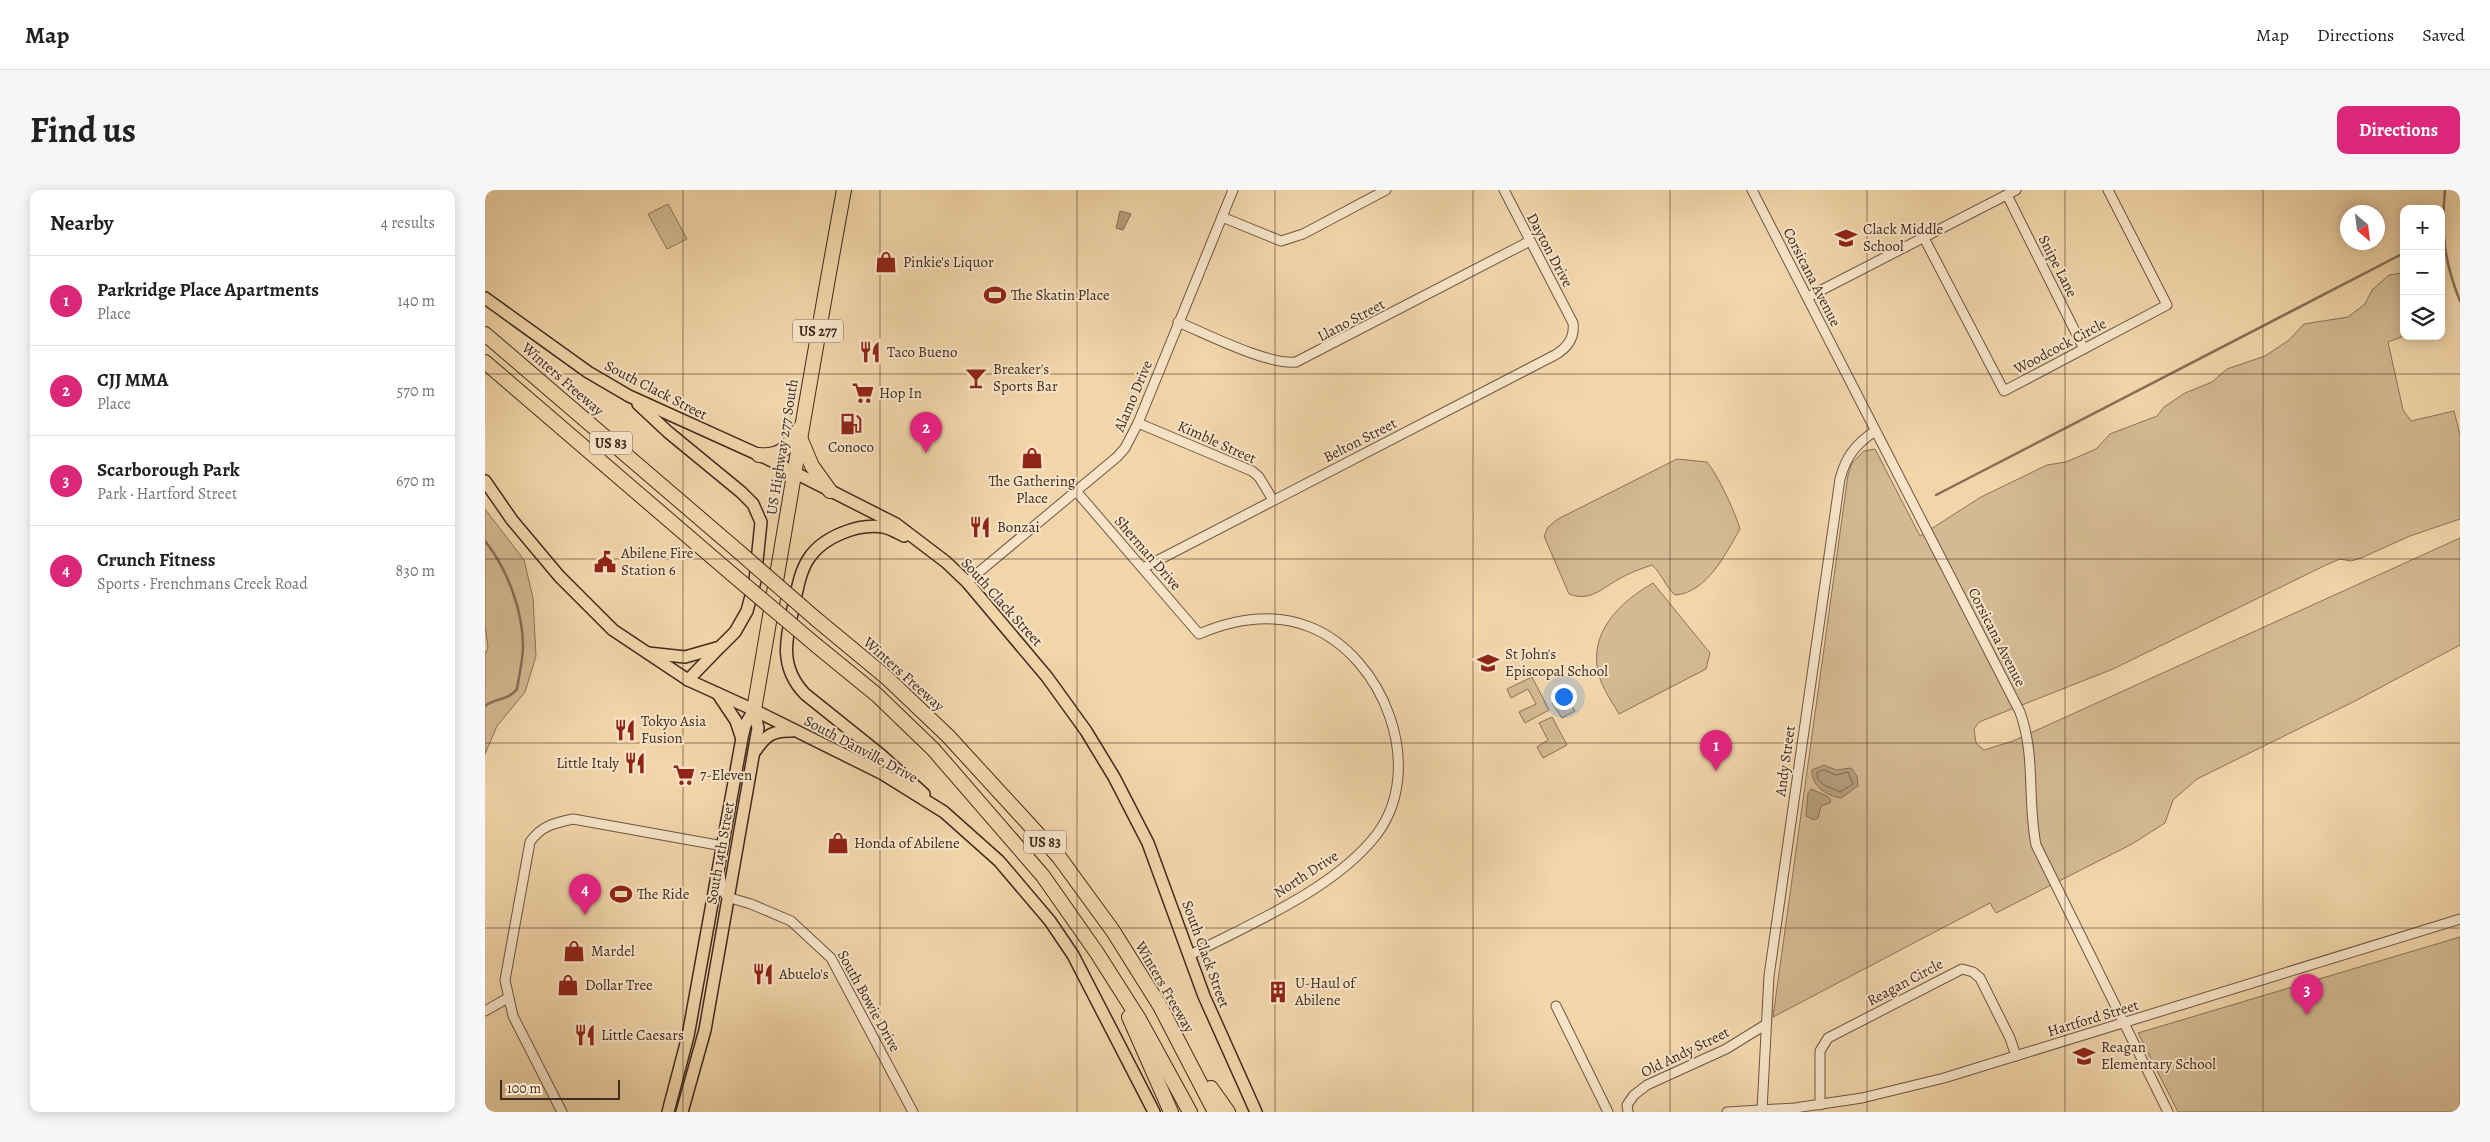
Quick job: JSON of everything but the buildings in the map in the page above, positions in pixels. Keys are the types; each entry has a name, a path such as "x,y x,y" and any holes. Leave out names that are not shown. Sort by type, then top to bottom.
{"highway":[{"name":"US Highway 277 South","path":"753,710 844,190"},
{"name":"Winters Freeway","path":"485,332 816,619 886,677 948,736 1059,857 1113,931 1152,993 1215,1112"},
{"name":"US 83","path":"485,362 733,575 877,695 933,749 1043,876 1139,1018 1190,1112"},
{"path":"485,373 551,417"},
{"path":"759,456 772,456 779,453 787,446 803,423"},
{"path":"801,439 813,469 830,491"},
{"path":"1106,967 1171,1112"},
{"path":"1152,993 1228,1112"}],"main road":[{"name":"South Clack Street","path":"485,298 589,372 629,396 795,473 896,524 922,543 967,582 1047,677 1086,731 1114,777 1148,843 1204,996 1257,1112"},
{"path":"629,396 668,432 741,492 753,504 761,522 755,582 747,611 735,632 688,680"},
{"name":"South Danville Drive","path":"485,481 512,520 559,576 613,630 688,680 883,774 944,812 999,861 1050,921 1077,963 1154,1112"},
{"path":"922,543 884,527 867,527 847,531 821,546 809,558 801,574 785,640 787,657 797,686 881,755 944,812"},
{"path":"644,652 685,657 720,646"},
{"path":"718,694 736,722 742,738"},
{"name":"South 14th Street","path":"668,1112 688,1036 742,738 745,725 753,710"},
{"name":"South 14th Street","path":"682,1112 705,1030 758,728 753,710"},
{"path":"753,753 770,734 779,730 794,730"}],"street":[{"name":"Alamo Drive","path":"967,582 1117,457 1125,448 1138,423 1233,190"},
{"path":"1222,217 1281,241 1303,234 1386,190"},
{"name":"Dayton Drive","path":"1503,190 1573,323"},
{"name":"Corsicana Avenue","path":"1752,190 2020,712 2030,747 2030,807 2036,845 2168,1112"},
{"path":"1808,297 2016,190"},
{"name":"Woodcock Circle","path":"1924,238 2004,391 2167,305 2108,190"},
{"name":"Snipe Lane","path":"2007,195 2084,349"},
{"name":"Llano Street","path":"1179,322 1278,362 1296,362 1530,241"},
{"name":"Belton Street","path":"1143,568 1562,350 1572,338 1573,323"},
{"name":"Kimble Street","path":"1138,423 1251,470 1259,477 1273,500"},
{"name":"Andy Street","path":"1762,1110 1769,976 1840,478 1844,462 1853,449 1875,431"},
{"name":"Sherman Drive","path":"1075,491 1199,634"},
{"name":"North Drive","path":"1190,955 1278,909 1329,878 1353,860 1377,834 1392,804 1398,769 1395,738 1380,692 1364,668 1342,646 1310,627 1281,620 1250,618 1217,626 1199,634"},
{"path":"562,1112 513,1016 505,980 530,842 537,831 549,824 573,819 723,846"},
{"path":"719,868 723,890 727,897"},
{"name":"South Bowie Drive","path":"727,897 751,904 791,921 831,958 913,1112"},
{"name":"Hartford Street","path":"1727,1112 1820,1105 1881,1094 2017,1056 2460,919"},
{"name":"Reagan Circle","path":"1820,1105 1820,1051 1828,1038 1962,969 1973,972 1980,978 2017,1056"},
{"path":"485,1011 508,998"},
{"path":"1555,1006 1608,1112"},
{"name":"Old Andy Street","path":"1628,1112 1627,1105 1634,1095 1647,1085 1726,1050 1765,1025"}],"shaded area":[{"path":"668,204 687,239 667,249 648,214"},
{"path":"2400,273 2400,338 2388,342 2403,410 2411,421 2454,411 2460,435 2460,519 2410,536 2361,558 2351,561 2340,559 2113,669 1979,722 1974,729 1976,743 1984,750 2013,741 2460,538 2460,645 2355,701 2197,779 2173,800 2165,823 2132,844 1996,913 1990,903 1773,1017 1848,475 1852,463 1864,451 1875,449 1920,536 1981,497 2047,465 2066,462 2096,449 2110,434 2157,416 2164,407 2185,393 2212,382 2227,369 2265,356 2289,340 2304,324 2348,317 2365,304 2372,290 2389,275"},
{"path":"1677,459 1707,462 1721,484 1740,529 1722,560 1706,580 1686,593 1675,595 1652,565 1627,575 1595,593 1583,596 1569,594 1544,536 1548,527 1558,519"},
{"path":"485,509 524,560 533,598 536,656 525,692 497,726 485,754 485,655 488,648 485,626"},
{"path":"1653,583 1710,653 1706,669 1619,714 1605,691 1599,676 1598,646 1609,620 1618,609"},
{"path":"1532,677 1549,710 1525,723 1519,712 1536,704 1528,689 1511,698 1507,689"},
{"path":"1565,695 1575,711 1562,718 1552,703"},
{"path":"1552,717 1567,745 1543,758 1537,747 1548,740 1539,723"},
{"path":"2460,937 2460,1112 2178,1112 2138,1033"}],"water":[{"path":"1120,211 1131,214 1123,230 1116,228"},
{"path":"1824,765 1836,770 1851,768 1857,776 1858,786 1841,798 1825,792 1817,785 1812,776 1812,770"},
{"path":"1811,789 1827,796 1831,800 1830,803 1821,806 1818,818 1814,820 1806,816 1808,793"}],"waterway":[{"path":"2445,190 2443,219 2445,246 2450,273 2460,301"},
{"path":"1936,495 2400,255"},
{"path":"485,541 507,577 517,605 523,646 517,689 514,693 485,706"}],"place":[{"name":"Clack Middle School","path":"1846,238"},
{"name":"Pinkie's Liquor","path":"886,262"},
{"name":"The Skatin Place","path":"995,295"},
{"name":"Taco Bueno","path":"870,352"},
{"name":"Breaker's Sports Bar","path":"976,378"},
{"name":"Hop In","path":"863,393"},
{"name":"Conoco","path":"851,424"},
{"name":"CJJ MMA","path":"926,453"},
{"name":"The Gathering Place","path":"1032,458"},
{"name":"Bonzai","path":"980,527"},
{"name":"Abilene Fire Station 6","path":"605,562"},
{"name":"St John's Episcopal School","path":"1488,663"},
{"name":"Tokyo Asia Fusion","path":"625,730"},
{"name":"Little Italy","path":"635,763"},
{"name":"Parkridge Place Apartments","path":"1716,771"},
{"name":"7-Eleven","path":"684,775"},
{"name":"Honda of Abilene","path":"838,843"},
{"name":"The Ride","path":"621,894"},
{"name":"Crunch Fitness","path":"585,915"},
{"name":"Mardel","path":"574,951"},
{"name":"Abuelo's","path":"763,974"},
{"name":"Dollar Tree","path":"568,985"},
{"name":"U-Haul of Abilene","path":"1278,992"},
{"name":"Scarborough Park","path":"2307,1015"},
{"name":"Little Caesars","path":"585,1035"},
{"name":"Reagan Elementary School","path":"2084,1056"}]}
